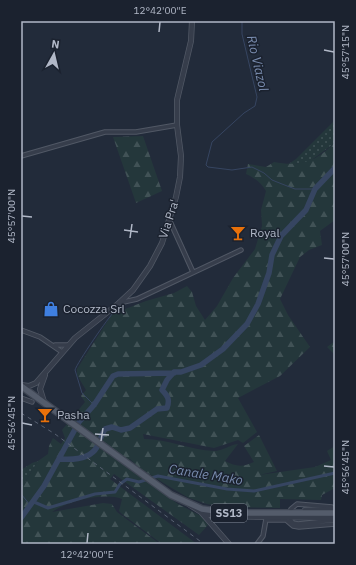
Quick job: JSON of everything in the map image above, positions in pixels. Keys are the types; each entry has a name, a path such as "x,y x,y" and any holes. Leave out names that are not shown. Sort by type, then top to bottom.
{"main road":[{"name":"SS13","path":"21,386 160,487 190,505 216,512 267,517 335,513"}],"street":[{"name":"Via Pra'","path":"21,386 34,384 45,374 68,345 88,326 119,303 140,282 162,243 179,187 181,166 177,125 177,100 191,41 192,21"},
{"path":"21,156 105,132 136,132 177,125"},
{"path":"169,219 193,272"},
{"path":"119,303 137,298 240,250"},
{"path":"21,330 40,337 62,352"},
{"path":"50,343 58,346 68,345"},
{"name":"Via Pra'","path":"44,402 40,389 45,374"},
{"path":"21,398 32,402"},
{"path":"291,509 297,504 335,508"},
{"path":"190,505 201,512 214,516 335,519"},
{"path":"267,517 277,512 335,508"},
{"path":"201,512 229,544"},
{"path":"212,525 214,516"},
{"path":"267,517 286,520 293,526 299,527 335,524"},
{"path":"257,544 263,536 267,517"},
{"path":"290,519 298,524 335,519"}],"green space":[{"path":"335,120 335,142 332,145 309,162 287,165 296,159"},
{"path":"143,136 162,191 136,203 113,137"},
{"path":"335,142 335,220 320,231 322,245 309,250 300,257 280,299 288,315 310,347 280,376 238,398 257,432 243,443 238,440 214,448 143,434 144,439 153,439 196,449 214,451 238,444 225,461 240,466 254,462 244,446 259,435 277,471 259,475 315,467 331,460 327,451 335,446 335,488 322,495 321,500 280,499 280,508 224,507 207,504 189,498 170,487 138,467 130,459 124,464 178,504 201,516 208,525 199,535 114,474 110,479 197,544 162,544 119,511 122,499 114,497 96,497 67,504 52,512 103,503 112,504 117,512 160,544 21,544 21,489 38,461 48,454 49,446 53,438 61,444 65,438 62,430 85,402 81,396 86,390 77,375 77,369 112,314 146,301 174,293 187,286 192,292 196,306 205,320 217,306 233,278 255,249 262,226 261,210 266,191 258,181 246,174 248,164 266,167 274,162 292,164 300,163 321,154"},
{"path":"335,341 335,355 327,347"},
{"path":"38,461 21,489 21,470"}],"waterway":[{"name":"Rio Viazol","path":"242,21 242,34 257,97 255,106 244,113 212,142 206,165 208,167 232,170 252,167 264,173 272,180 295,189 315,189"},
{"path":"60,459 75,459 90,454 97,447 105,429 112,427 121,430 130,428 157,409 167,408 168,398 162,390 167,380 174,372 181,372 201,365 223,349 247,324 258,304 269,273 272,255 281,236 306,210 315,189 335,168"},
{"path":"94,405 82,393 75,370 93,340 114,312"},
{"path":"21,518 44,486 79,422 94,405 113,376 118,374 174,373"},
{"name":"Canale Mako","path":"34,502 48,508 95,494 115,492 120,484 127,479 139,482 158,476 227,489 254,491 335,473"},
{"path":"21,494 31,506"}],"railway":[{"path":"21,413 55,434 204,544"}],"place":[{"name":"Royal","path":"238,233"},
{"name":"Cocozza Srl","path":"51,309"},
{"name":"Pasha","path":"45,415"}]}
